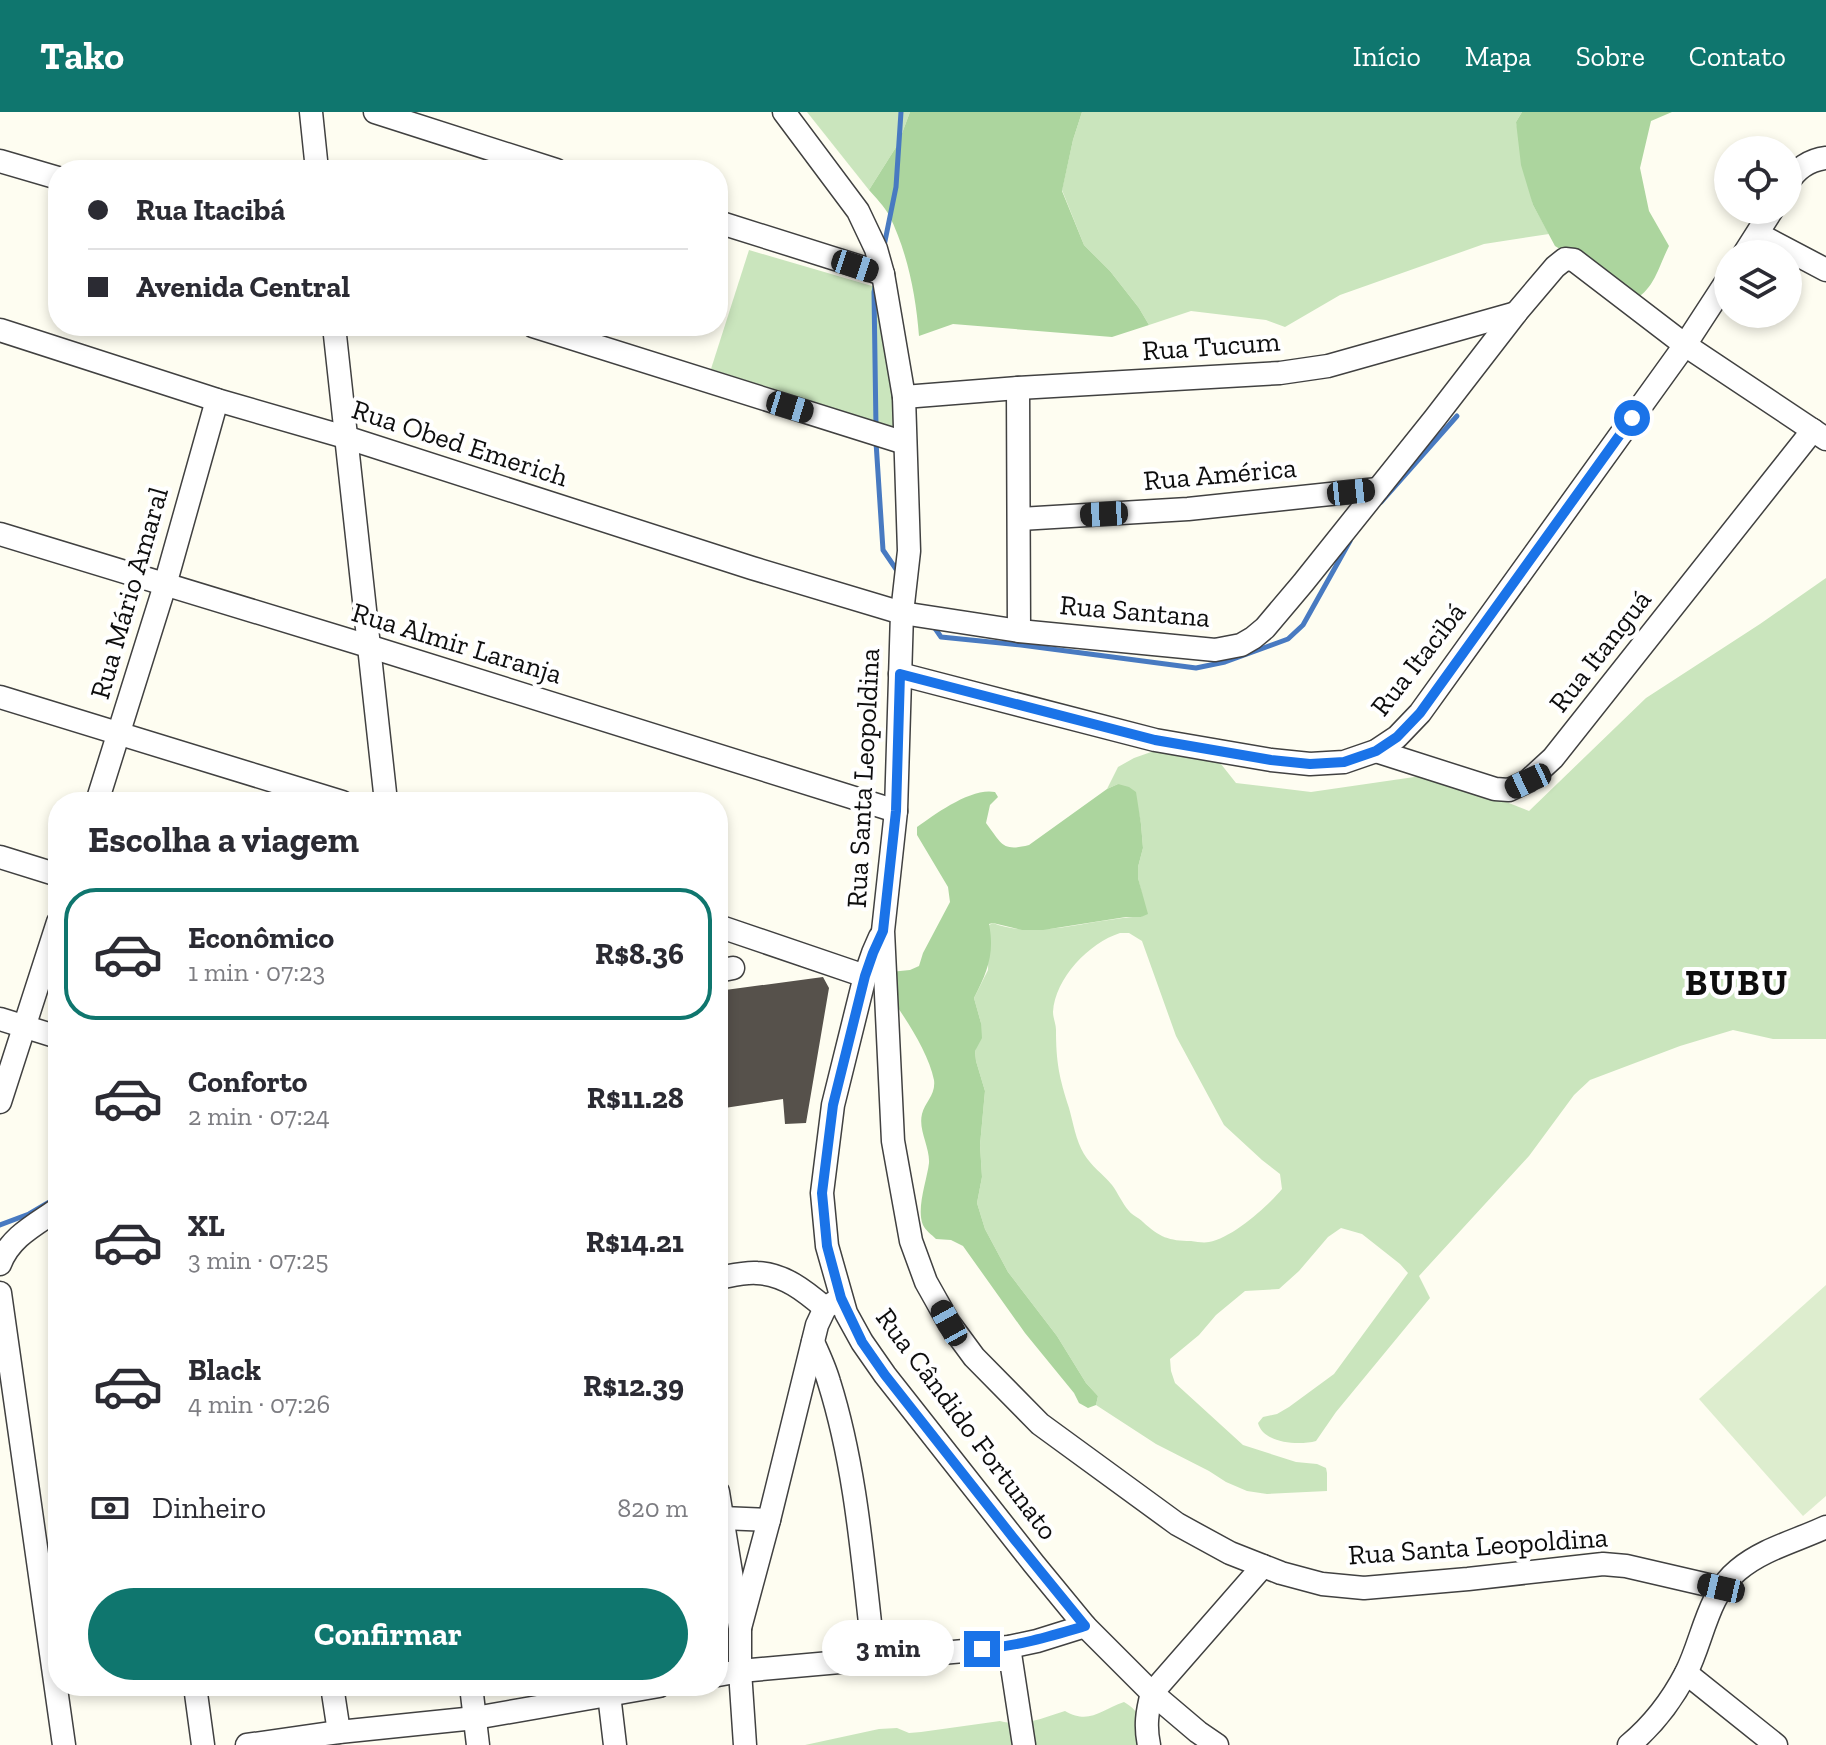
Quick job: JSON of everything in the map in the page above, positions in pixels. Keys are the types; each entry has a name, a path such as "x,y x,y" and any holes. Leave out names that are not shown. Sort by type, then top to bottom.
{"street":[{"path":"311,112 316,160"},
{"path":"375,112 525,160"},
{"name":"Rua Santa Leopoldina","path":"784,112 868,229 883,274 904,397 909,551 902,613 896,811 883,931 893,1141 911,1241 926,1282 949,1323 974,1357 1040,1424 1177,1524 1230,1553 1263,1566 1322,1584 1364,1588 1603,1564 1626,1566 1721,1588"},
{"path":"1802,167 1826,158"},
{"path":"0,161 48,175"},
{"path":"1754,240 1764,224"},
{"path":"728,225 883,274"},
{"path":"1758,234 1826,270"},
{"name":"Rua Santana","path":"902,613 1019,631 1215,650 1241,645 1253,638 1274,617 1516,313 1565,259 1574,260 1685,345"},
{"name":"Rua Itacibá","path":"900,674 1155,740 1271,760 1310,764 1344,762 1376,751 1397,737 1420,713 1714,300"},
{"name":"Rua Tucum","path":"904,397 1292,372 1328,366 1516,313"},
{"name":"Rua Obed Emerich","path":"0,330 902,613"},
{"path":"335,336 385,792"},
{"path":"565,336 905,443"},
{"path":"1685,345 1820,435"},
{"path":"1018,388 1019,631"},
{"name":"Rua Mário Amaral","path":"100,792 165,585 217,400"},
{"name":"Rua Itanguá","path":"1376,751 1495,789 1509,790 1528,781 1553,758 1820,435"},
{"name":"Rua América","path":"1020,519 1188,509 1378,489"},
{"name":"Rua Almir Laranja","path":"0,534 896,811"},
{"path":"0,697 310,792"},
{"path":"0,857 48,872"},
{"path":"728,929 865,976"},
{"name":"Rua Cândido Fortunato","path":"883,931 865,976 833,1105 822,1193 833,1303 885,1375 1085,1626 1152,1693 1217,1745"},
{"path":"0,1102 48,954"},
{"path":"0,1019 48,1034"},
{"path":"0,1264 9,1245 48,1216"},
{"path":"728,1276 755,1272 775,1276 833,1303 817,1325 729,1673 745,1745"},
{"path":"0,1293 5,1362 48,1641"},
{"path":"813,1342 829,1380 854,1494 874,1658"},
{"path":"728,1518 769,1520"},
{"path":"1629,1745 1662,1712 1686,1673 1721,1588 1736,1571 1760,1554 1826,1527"},
{"path":"728,1555 740,1628"},
{"path":"1149,1745 1146,1717 1152,1693 1263,1566"},
{"path":"729,1673 1009,1647 1085,1626"},
{"path":"1009,1647 1024,1745"},
{"path":"1686,1673 1776,1745"},
{"path":"56,1696 64,1745"},
{"path":"196,1696 203,1745"},
{"path":"334,1696 339,1732"},
{"path":"472,1696 478,1745"},
{"path":"247,1745 475,1718 584,1696"},
{"path":"610,1696 615,1745"}],"green space":[{"path":"807,112 910,112 898,144 869,190"},
{"path":"910,112 1082,112 1062,191 1084,245 1110,271 1149,325 1112,337 953,324 919,336 913,289 901,243 889,215 869,190 898,144"},
{"path":"1082,112 1522,112 1516,122 1533,205 1549,234 1484,244 1340,295 1285,327 1266,320 1191,311 1149,325 1110,271 1084,245 1062,190"},
{"path":"1522,112 1672,112 1651,121 1640,168 1649,211 1669,246 1651,284 1639,296 1632,300 1555,246 1533,205 1521,165 1516,122"},
{"path":"749,250 879,288 898,429 711,369 722,336 728,336 728,316"},
{"path":"1826,578 1826,1039 1773,1039 1733,1030 1590,1080 1574,1095 1529,1156 1419,1276 1430,1298 1336,1412 1316,1441 1291,1443 1274,1439 1261,1430 1258,1423 1263,1417 1289,1407 1334,1374 1408,1273 1362,1234 1341,1228 1328,1237 1279,1289 1245,1291 1170,1359 1175,1383 1243,1445 1326,1468 1327,1491 1267,1494 1247,1491 1156,1444 1096,1405 1098,1396 1008,1272 985,1229 977,1203 982,1177 980,1145 985,1091 976,1061 981,1023 974,998 988,970 989,925 1051,929 1141,917 1146,911 1138,878 1143,848 1138,809 1118,784 1107,789 1118,767 1154,751 1171,751 1217,759 1236,783 1311,792 1435,774 1529,811 1646,698","holes":["1129,933 1142,941 1176,1036 1224,1125 1280,1174 1282,1189 1268,1204 1239,1228 1209,1242 1165,1237 1130,1212 1081,1149 1063,1087 1057,1061 1053,1012 1060,987 1086,953 1108,938"]},
{"path":"1118,784 1136,792 1143,848 1138,878 1148,914 1043,930 989,924 989,962 974,998 982,1038 975,1051 976,1061 985,1091 980,1145 982,1177 977,1203 985,1229 1008,1272 1098,1396 1096,1405 1088,1408 1079,1403 963,1246 951,1240 936,1239 923,1225 921,1203 929,1163 921,1120 934,1080 921,1046 887,992 890,972 919,966 950,902 948,887 917,835 917,827 965,797 995,792 998,797 990,805 986,823 1003,844 1020,847 1029,845"},
{"path":"1826,1285 1826,1496 1803,1516 1699,1399"},
{"path":"1124,1702 1135,1710 1140,1720 1144,1745 805,1745 879,1729 897,1728 909,1733 1000,1721 1025,1722 1065,1711 1081,1717 1095,1715"}],"building":[{"path":"823,977 829,988 806,1123 785,1124 783,1099 728,1107 728,990"}],"waterway":[{"path":"884,246 896,187 901,112"},
{"path":"876,283 876,428"},
{"path":"1381,502 1457,416"},
{"path":"876,442 883,550 898,572"},
{"path":"932,624 941,637 1196,668 1225,662 1288,639 1303,625 1350,541"},
{"path":"0,1225 48,1203"}],"district":[{"name":"BUBU","path":"1737,982"}],"route":[{"path":"982,1649 1037,1641 1085,1626 862,1342 846,1313 827,1246 822,1193 833,1105 865,976 883,931 896,811 900,674 1155,740 1271,760 1310,764 1344,762 1376,751 1397,737 1420,713 1632,418"}]}
